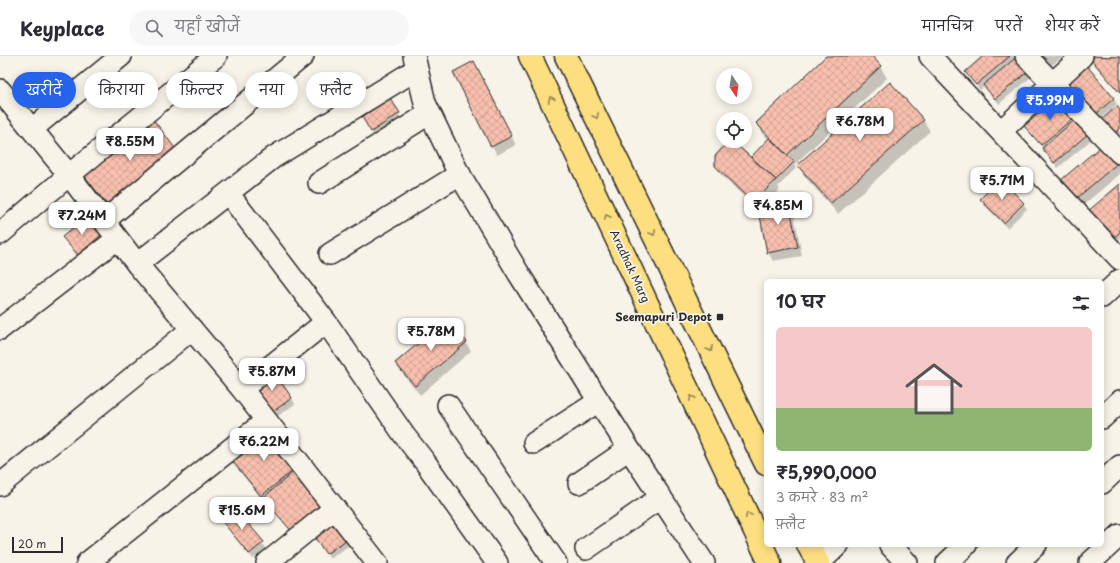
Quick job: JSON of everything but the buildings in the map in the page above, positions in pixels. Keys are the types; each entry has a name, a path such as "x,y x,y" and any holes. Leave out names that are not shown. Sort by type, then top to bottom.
{"main road":[{"name":"Aradhak Marg","path":"530,56 770,563"},
{"path":"566,56 764,460"},
{"path":"809,547 818,563"}],"street":[{"path":"32,129 121,56"},
{"path":"0,234 69,174 216,56"},
{"path":"104,221 303,56"},
{"path":"930,56 1120,259"},
{"path":"1026,56 1120,153"},
{"path":"1001,131 1082,56"},
{"path":"137,264 274,157 415,63 425,103 460,174 519,274 629,449 704,563"},
{"path":"0,90 69,174 137,264 242,389 377,563"},
{"path":"318,183 430,113"},
{"path":"330,254 460,174"},
{"path":"228,193 326,322 404,435 497,563"},
{"path":"0,330 117,239"},
{"path":"1104,295 1120,280"},
{"path":"242,389 326,322"},
{"path":"0,485 192,329"},
{"path":"534,443 599,401"},
{"path":"1104,416 1120,401"},
{"path":"448,406 556,563"},
{"path":"87,563 266,421"},
{"path":"579,483 629,449"},
{"path":"1104,481 1120,466"},
{"path":"586,549 661,497"},
{"path":"267,563 335,508"},
{"path":"1100,556 1120,534"},
{"path":"818,563 836,547"},
{"path":"892,547 907,563"},
{"path":"946,563 964,547"},
{"path":"1017,563 1034,547"}],"place":[{"name":"Seemapuri Depot","path":"720,317"}]}
